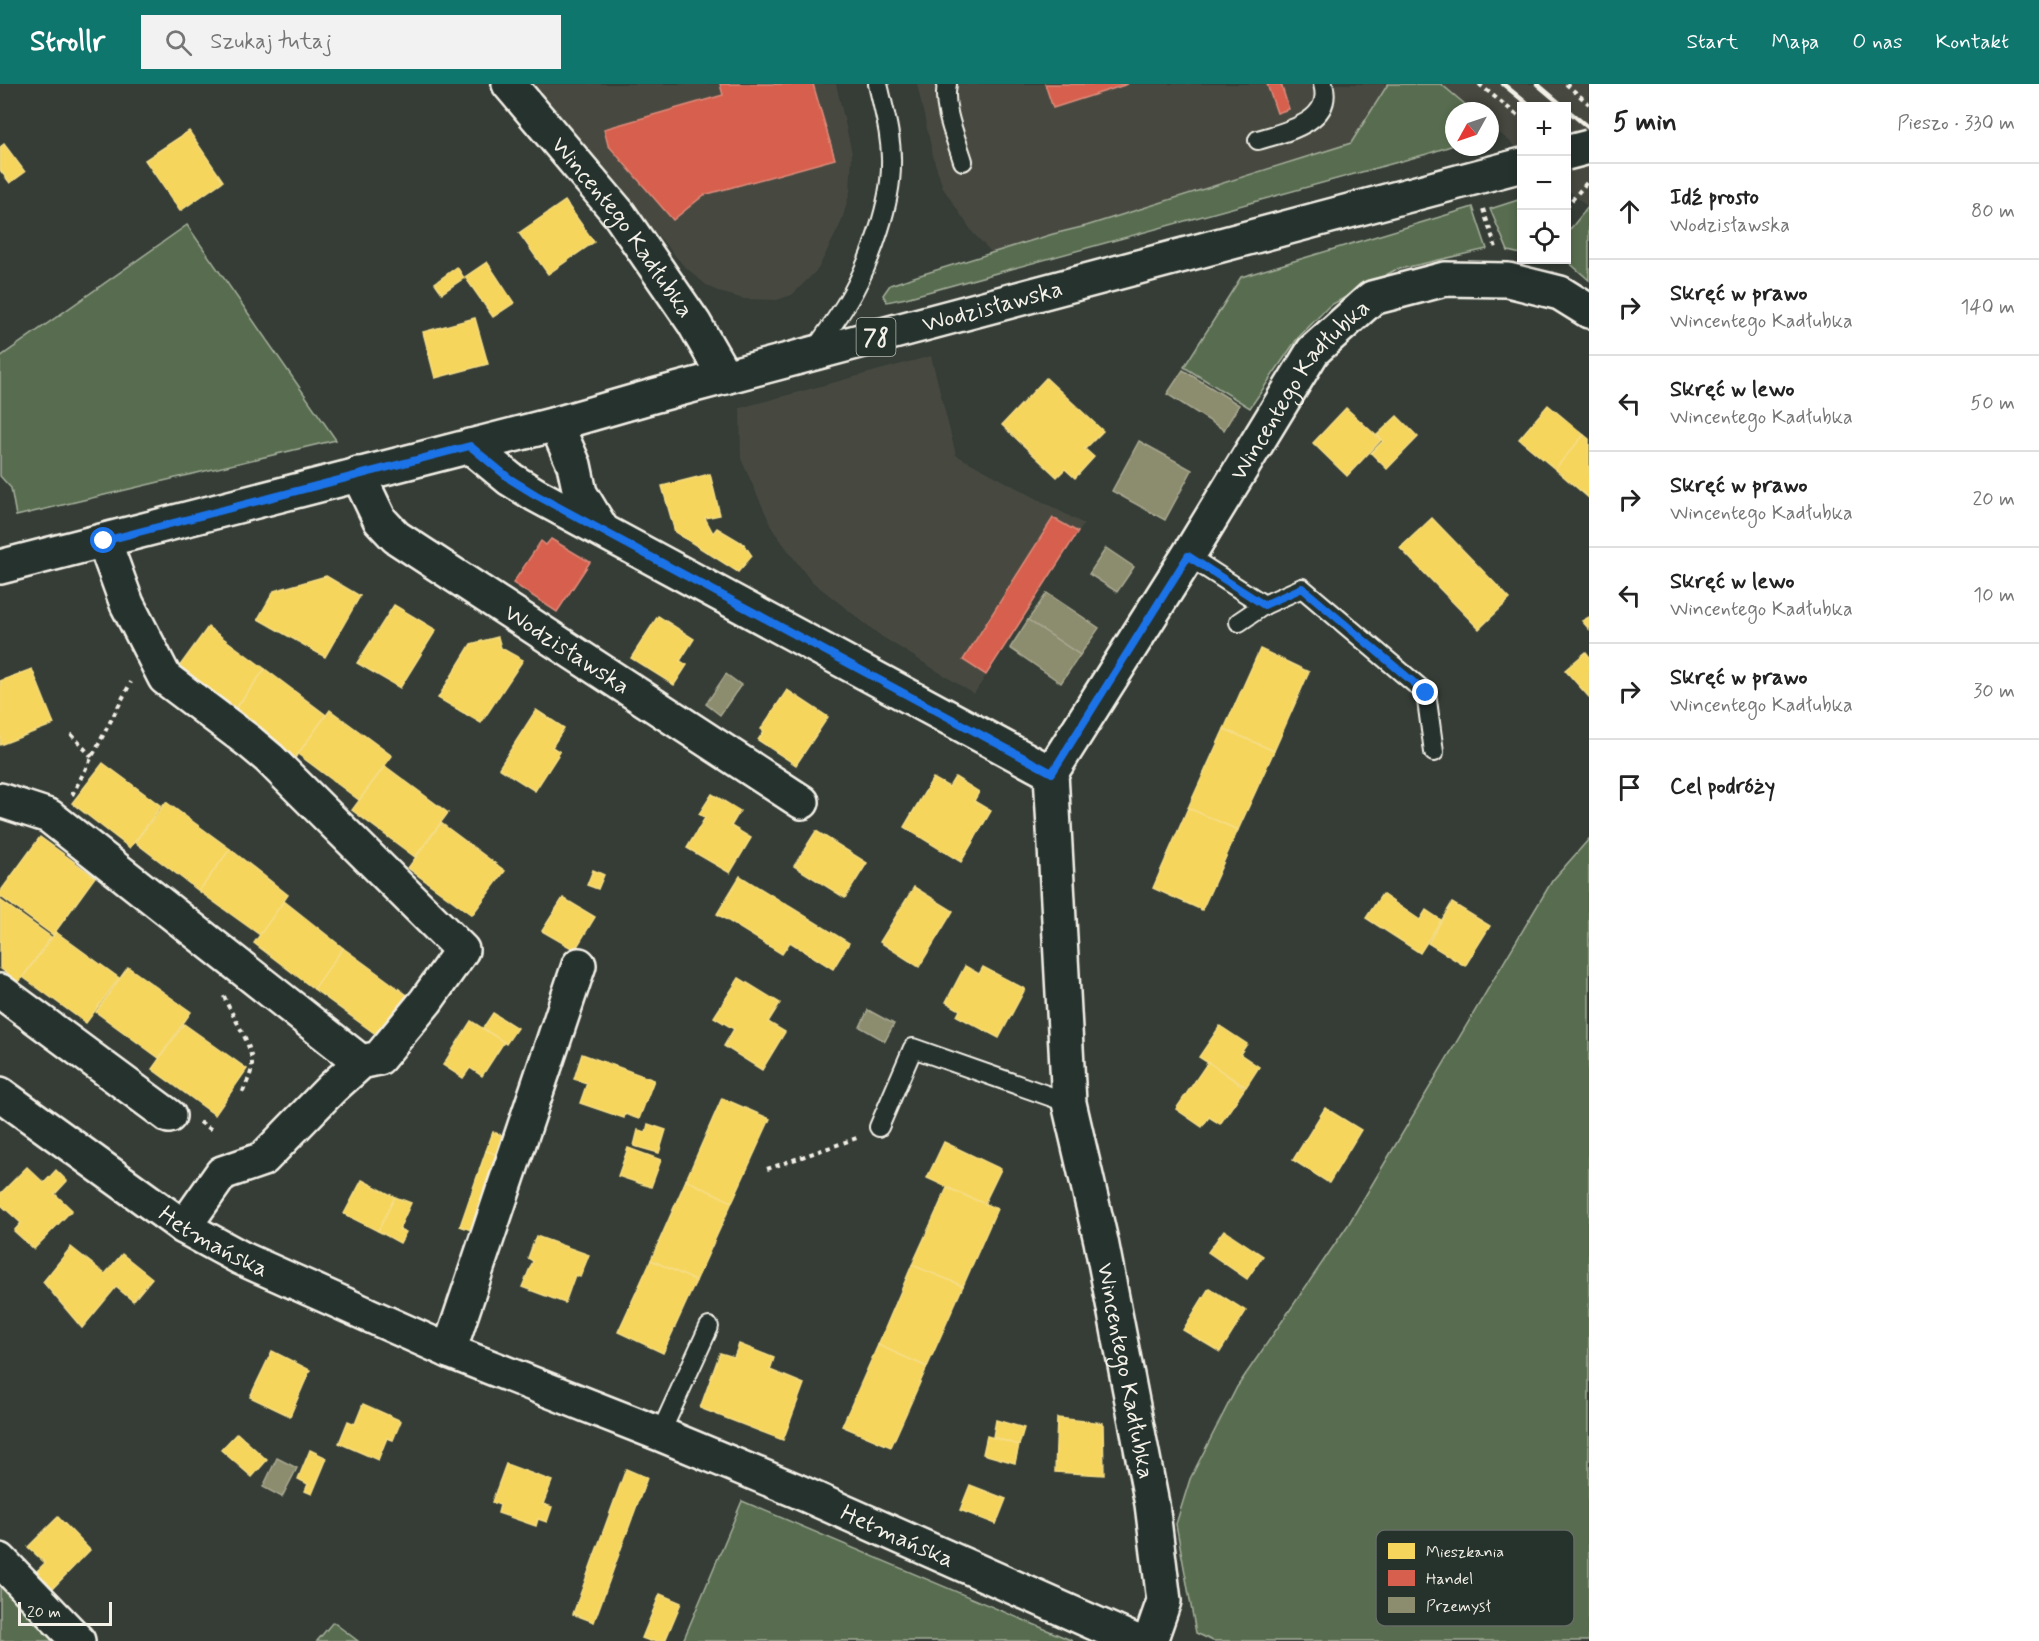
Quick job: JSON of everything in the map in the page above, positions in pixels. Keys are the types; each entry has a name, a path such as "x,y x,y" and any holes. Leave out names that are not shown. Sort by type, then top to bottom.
{"street":[{"name":"Wincentego Kadłubka","path":"509,84 618,214 694,323 725,377"},
{"path":"1571,152 1589,147"},
{"name":"Wodzisławska","path":"0,567 556,424 1517,166"},
{"name":"Wincentego Kadłubka","path":"1150,1641 1164,1601 1152,1504 1101,1241 1069,1103 1052,773 1313,351 1372,298 1445,279 1508,280 1560,293 1589,311"},
{"path":"556,424 574,465 580,493 601,528"},
{"path":"470,446 519,484 1052,773"},
{"name":"Wodzisławska","path":"358,474 380,520 396,537 802,802"},
{"path":"104,541 127,604 165,678 269,758 462,950 426,1000 379,1058 362,1062 332,1088 263,1159 222,1173 184,1227"},
{"path":"0,800 49,816 362,1062"},
{"path":"449,1351 579,965"},
{"path":"0,991 169,1116"},
{"name":"Hetmańska","path":"0,1094 184,1227 241,1258 449,1351 795,1490 1135,1641"},
{"path":"0,1560 78,1641"}],"lane":[{"path":"812,354 854,292 874,244 885,207 891,157 889,127 878,84"},
{"path":"947,84 945,96 963,161"},
{"path":"1258,140 1309,121 1320,111 1326,99 1323,84"},
{"path":"1188,556 1264,605"},
{"path":"1239,622 1264,605 1302,588 1426,693 1434,752"},
{"path":"879,1127 913,1048 1069,1103"},
{"path":"660,1434 709,1327"}],"path":[{"path":"1479,84 1517,117"},
{"path":"1566,84 1589,104"},
{"path":"1571,201 1589,180"},
{"path":"1480,200 1508,280"},
{"path":"54,820 67,804 150,647"},
{"path":"71,734 92,757"},
{"path":"229,958 221,976 221,988 250,1053 252,1068 242,1094"},
{"path":"767,1169 859,1138 879,1127"}],"shaded area":[{"path":"530,84 836,84 852,153 850,192 841,223 818,269 792,295 777,300 744,299 719,292 705,284 683,265"},
{"path":"917,84 1388,84 1351,143 992,253 973,233 943,188 934,160"},
{"path":"1441,84 1589,84 1589,208 1571,192 1571,102 1517,102 1517,148 1499,133 1499,102 1462,102"},
{"path":"931,356 956,455 1084,524 974,694 881,636 810,580 773,530 741,459 740,408"}],"green space":[{"path":"1388,84 1441,84 1462,102 1445,102 1445,148 1427,154 906,298 887,302 883,295 890,285 917,276 1351,143"},
{"path":"1517,201 1517,253 1508,251 1490,209"},
{"path":"1473,207 1487,249 1395,270 1329,306 1297,339 1250,408 1184,367 1241,277"},
{"path":"1588,207 1589,280 1571,264 1571,228"},
{"path":"187,225 336,440 16,516 11,488 0,476 0,357"},
{"path":"1589,839 1589,1641 1213,1641 1196,1633 1176,1524 1190,1479 1237,1387 1348,1225 1552,881"},
{"path":"742,1501 1073,1641 683,1641"},
{"path":"0,1580 60,1641 0,1641"},
{"path":"333,1622 358,1641 317,1641"}],"building: Mieszkania":[{"path":"189,131 223,181 180,211 145,160"},
{"path":"4,144 25,172 10,183 0,170 0,147"},
{"path":"565,201 594,242 548,274 519,233"},
{"path":"487,262 514,303 493,317 465,277"},
{"path":"457,267 464,278 442,293 435,283"},
{"path":"475,318 488,364 435,378 423,332"},
{"path":"1046,378 1103,431 1085,449 1094,457 1075,478 1065,469 1057,477 1002,425"},
{"path":"1548,405 1584,435 1555,469 1519,439"},
{"path":"1346,408 1381,440 1347,476 1313,443"},
{"path":"1397,416 1418,437 1387,469 1371,453 1383,441 1377,435"},
{"path":"1584,435 1589,439 1589,498 1555,469"},
{"path":"710,474 720,515 705,518 713,533 717,528 744,544 752,556 738,572 675,532 662,486"},
{"path":"1432,518 1510,599 1479,629 1400,548"},
{"path":"326,576 360,596 325,657 258,619 274,591"},
{"path":"394,605 436,630 400,688 357,663"},
{"path":"658,616 694,639 680,661 687,665 674,685 631,658"},
{"path":"1589,617 1589,629 1582,621"},
{"path":"208,627 265,669 232,713 176,671"},
{"path":"498,637 501,648 523,660 481,723 438,698 471,644"},
{"path":"1260,649 1309,672 1274,751 1224,729"},
{"path":"1586,652 1589,656 1589,697 1565,670"},
{"path":"32,669 54,724 0,745 0,681"},
{"path":"265,669 326,715 295,758 233,713"},
{"path":"787,690 828,717 796,765 758,740 764,731 761,729"},
{"path":"330,710 392,756 359,800 298,754"},
{"path":"536,710 564,728 552,747 560,752 535,791 499,768"},
{"path":"1224,729 1274,751 1238,830 1188,808"},
{"path":"103,763 161,806 130,848 72,803"},
{"path":"385,766 448,813 415,857 352,810"},
{"path":"955,777 979,792 974,801 991,811 961,862 904,827 933,778 949,787"},
{"path":"712,794 740,811 731,826 751,838 730,873 687,848 705,818 699,814"},
{"path":"166,802 230,849 199,891 135,842"},
{"path":"1188,808 1238,830 1202,910 1153,888"},
{"path":"441,823 505,871 472,915 408,868"},
{"path":"816,831 867,863 845,898 794,866"},
{"path":"40,837 95,877 53,935 0,896 0,892"},
{"path":"230,849 288,895 260,935 199,891"},
{"path":"593,870 604,875 598,889 587,885"},
{"path":"740,876 849,943 833,969 790,942 782,954 717,914"},
{"path":"914,887 953,911 919,967 880,942"},
{"path":"1382,894 1420,920 1426,910 1441,920 1420,953 1366,918"},
{"path":"563,898 595,917 575,950 542,931"},
{"path":"0,900 51,937 19,982 0,968"},
{"path":"284,901 343,948 314,989 254,943"},
{"path":"1452,903 1490,926 1465,966 1428,943"},
{"path":"56,932 119,978 86,1023 23,977"},
{"path":"343,948 407,995 377,1035 314,989"},
{"path":"965,966 979,974 983,967 1025,989 999,1038 957,1016 960,1010 946,1002"},
{"path":"128,967 191,1012 159,1058 96,1012"},
{"path":"739,978 780,1003 768,1022 785,1032 762,1070 724,1046 734,1029 714,1017"},
{"path":"493,1013 517,1028 506,1044 483,1028"},
{"path":"471,1021 504,1042 482,1076 470,1068 463,1078 443,1065"},
{"path":"184,1024 247,1069 215,1115 152,1069"},
{"path":"1220,1026 1247,1044 1240,1054 1259,1067 1246,1087 1199,1057"},
{"path":"582,1054 654,1080 639,1119 625,1114 624,1118 580,1103 587,1083 574,1079"},
{"path":"1208,1062 1245,1088 1220,1124 1209,1117 1202,1127 1176,1109"},
{"path":"722,1098 770,1119 732,1202 686,1180"},
{"path":"1325,1108 1361,1130 1329,1183 1293,1160"},
{"path":"648,1124 666,1130 659,1153 634,1146 638,1130 646,1132"},
{"path":"493,1132 507,1137 501,1156 486,1151"},
{"path":"944,1142 1001,1169 984,1204 927,1178"},
{"path":"628,1148 661,1160 651,1187 618,1176"},
{"path":"486,1151 501,1156 474,1231 460,1226"},
{"path":"27,1167 44,1183 56,1170 67,1181 55,1194 72,1210 34,1249 14,1231 21,1223 0,1204 0,1194"},
{"path":"362,1180 395,1197 378,1231 344,1214"},
{"path":"686,1180 732,1202 696,1281 651,1260"},
{"path":"947,1188 997,1209 963,1286 912,1265"},
{"path":"395,1197 411,1203 399,1229 406,1232 400,1243 378,1231"},
{"path":"1224,1230 1263,1256 1247,1279 1208,1252"},
{"path":"536,1236 589,1255 580,1277 575,1275 565,1303 522,1287 533,1261 528,1258"},
{"path":"71,1247 105,1274 122,1254 152,1278 133,1301 116,1287 82,1328 43,1282"},
{"path":"651,1260 696,1281 663,1353 618,1332"},
{"path":"912,1265 963,1286 927,1367 878,1345"},
{"path":"1209,1288 1246,1311 1220,1352 1183,1330"},
{"path":"739,1344 774,1358 770,1370 804,1384 783,1440 700,1408 720,1353 734,1357"},
{"path":"878,1345 927,1367 891,1447 842,1426"},
{"path":"272,1351 310,1370 290,1416 250,1397"},
{"path":"363,1404 401,1421 393,1440 387,1438 378,1460 339,1443 348,1421 355,1424"},
{"path":"1057,1418 1103,1423 1104,1475 1055,1472"},
{"path":"996,1420 1024,1428 1019,1445 993,1437"},
{"path":"237,1433 267,1460 252,1477 221,1450"},
{"path":"987,1436 1019,1445 1015,1463 983,1454"},
{"path":"310,1450 327,1458 312,1494 305,1491 308,1484 298,1479"},
{"path":"506,1464 552,1481 543,1504 552,1507 547,1522 538,1519 536,1526 498,1513 500,1505 492,1502"},
{"path":"626,1469 647,1478 594,1622 573,1614"},
{"path":"970,1485 1006,1499 996,1524 960,1510"},
{"path":"58,1517 90,1550 53,1588 36,1572 45,1563 28,1547"},
{"path":"660,1594 681,1603 665,1641 650,1641 642,1638"}],"building: Handel":[{"path":"720,84 813,84 835,159 704,195 673,220 608,145 604,129 723,95"},
{"path":"1045,84 1128,84 1053,108"},
{"path":"1267,84 1281,84 1289,109 1277,113"},
{"path":"1053,518 1078,532 986,675 963,660"},
{"path":"551,539 590,562 557,612 513,583 541,541 546,545"}],"building: Przemysł":[{"path":"1183,370 1239,405 1224,430 1167,394"},
{"path":"1139,441 1192,470 1165,520 1112,491"},
{"path":"1106,548 1134,567 1117,592 1089,574"},
{"path":"1047,593 1099,628 1080,655 1028,620"},
{"path":"1028,620 1080,655 1061,683 1010,648"},
{"path":"726,674 741,685 720,715 706,704"},
{"path":"868,1010 894,1024 885,1041 860,1027"},
{"path":"277,1458 297,1468 282,1497 263,1487"}],"railway":[{"path":"1503,84 1525,102"},
{"path":"1537,84 1558,102"},
{"path":"1571,113 1589,128"},
{"path":"1571,141 1589,156"}],"route":[{"path":"104,541 470,446 510,479 536,495 1052,773 1188,556 1264,605 1302,588 1426,693"}]}
